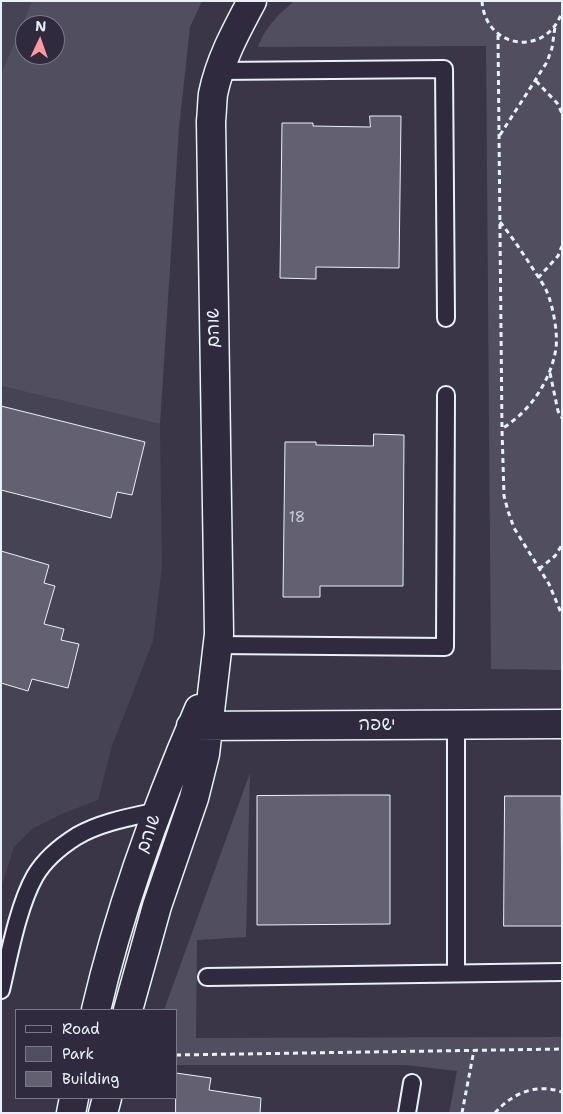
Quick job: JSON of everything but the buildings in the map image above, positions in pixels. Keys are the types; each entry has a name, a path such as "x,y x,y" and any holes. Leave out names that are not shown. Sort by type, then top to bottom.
{"street":[{"name":"שוהם","path":"96,1009 118,927 171,774 200,726 216,654 219,634 211,121 213,95 219,71 228,46 252,2"},
{"name":"ישפה","path":"200,726 562,724"},
{"name":"שוהם","path":"128,1009 157,906 194,798 205,754 200,726"},
{"path":"70,1113 74,1099"},
{"path":"103,1113 107,1099"}],"lane":[{"path":"219,71 444,69 446,318"},
{"path":"216,654 444,647 446,395"},
{"path":"456,724 456,973"},
{"path":"1,990 27,893 36,874 48,859 70,841 95,828 158,810"},
{"path":"207,977 562,972"},
{"path":"407,1113 412,1083"}],"path":[{"path":"482,1 484,16 498,35 512,41 529,42 543,37 555,26"},
{"path":"499,136 547,62 552,48 555,26 562,12"},
{"path":"498,35 503,476 508,511 514,528 549,584 562,615"},
{"path":"536,81 557,103 562,113"},
{"path":"500,222 518,244 547,291 555,321 556,347 550,371 542,388 517,419 502,428"},
{"path":"538,278 558,256 562,246"},
{"path":"550,371 558,411 562,418"},
{"path":"539,569 555,556 562,545"},
{"path":"178,1055 562,1049"},
{"path":"462,1113 474,1050"},
{"path":"496,1113 504,1104 523,1092 546,1089 562,1092"}],"shaded area":[{"path":"1,1 32,1 26,15 15,15 15,41 1,74"},
{"path":"1,386 160,424 162,567 153,641 112,746 98,800 64,813 32,829 14,847 1,888"}],"green space":[{"path":"32,1 202,1 190,27 179,128 160,424 1,386 1,74 15,41 15,65 65,65 65,15 26,15"},
{"path":"294,1 562,1 562,670 491,669 486,46 258,47 273,22"},
{"path":"250,773 246,937 197,940 196,1038 562,1037 562,1113 449,1113 457,1071 405,1065 178,1065 178,1009 164,1009"}]}
